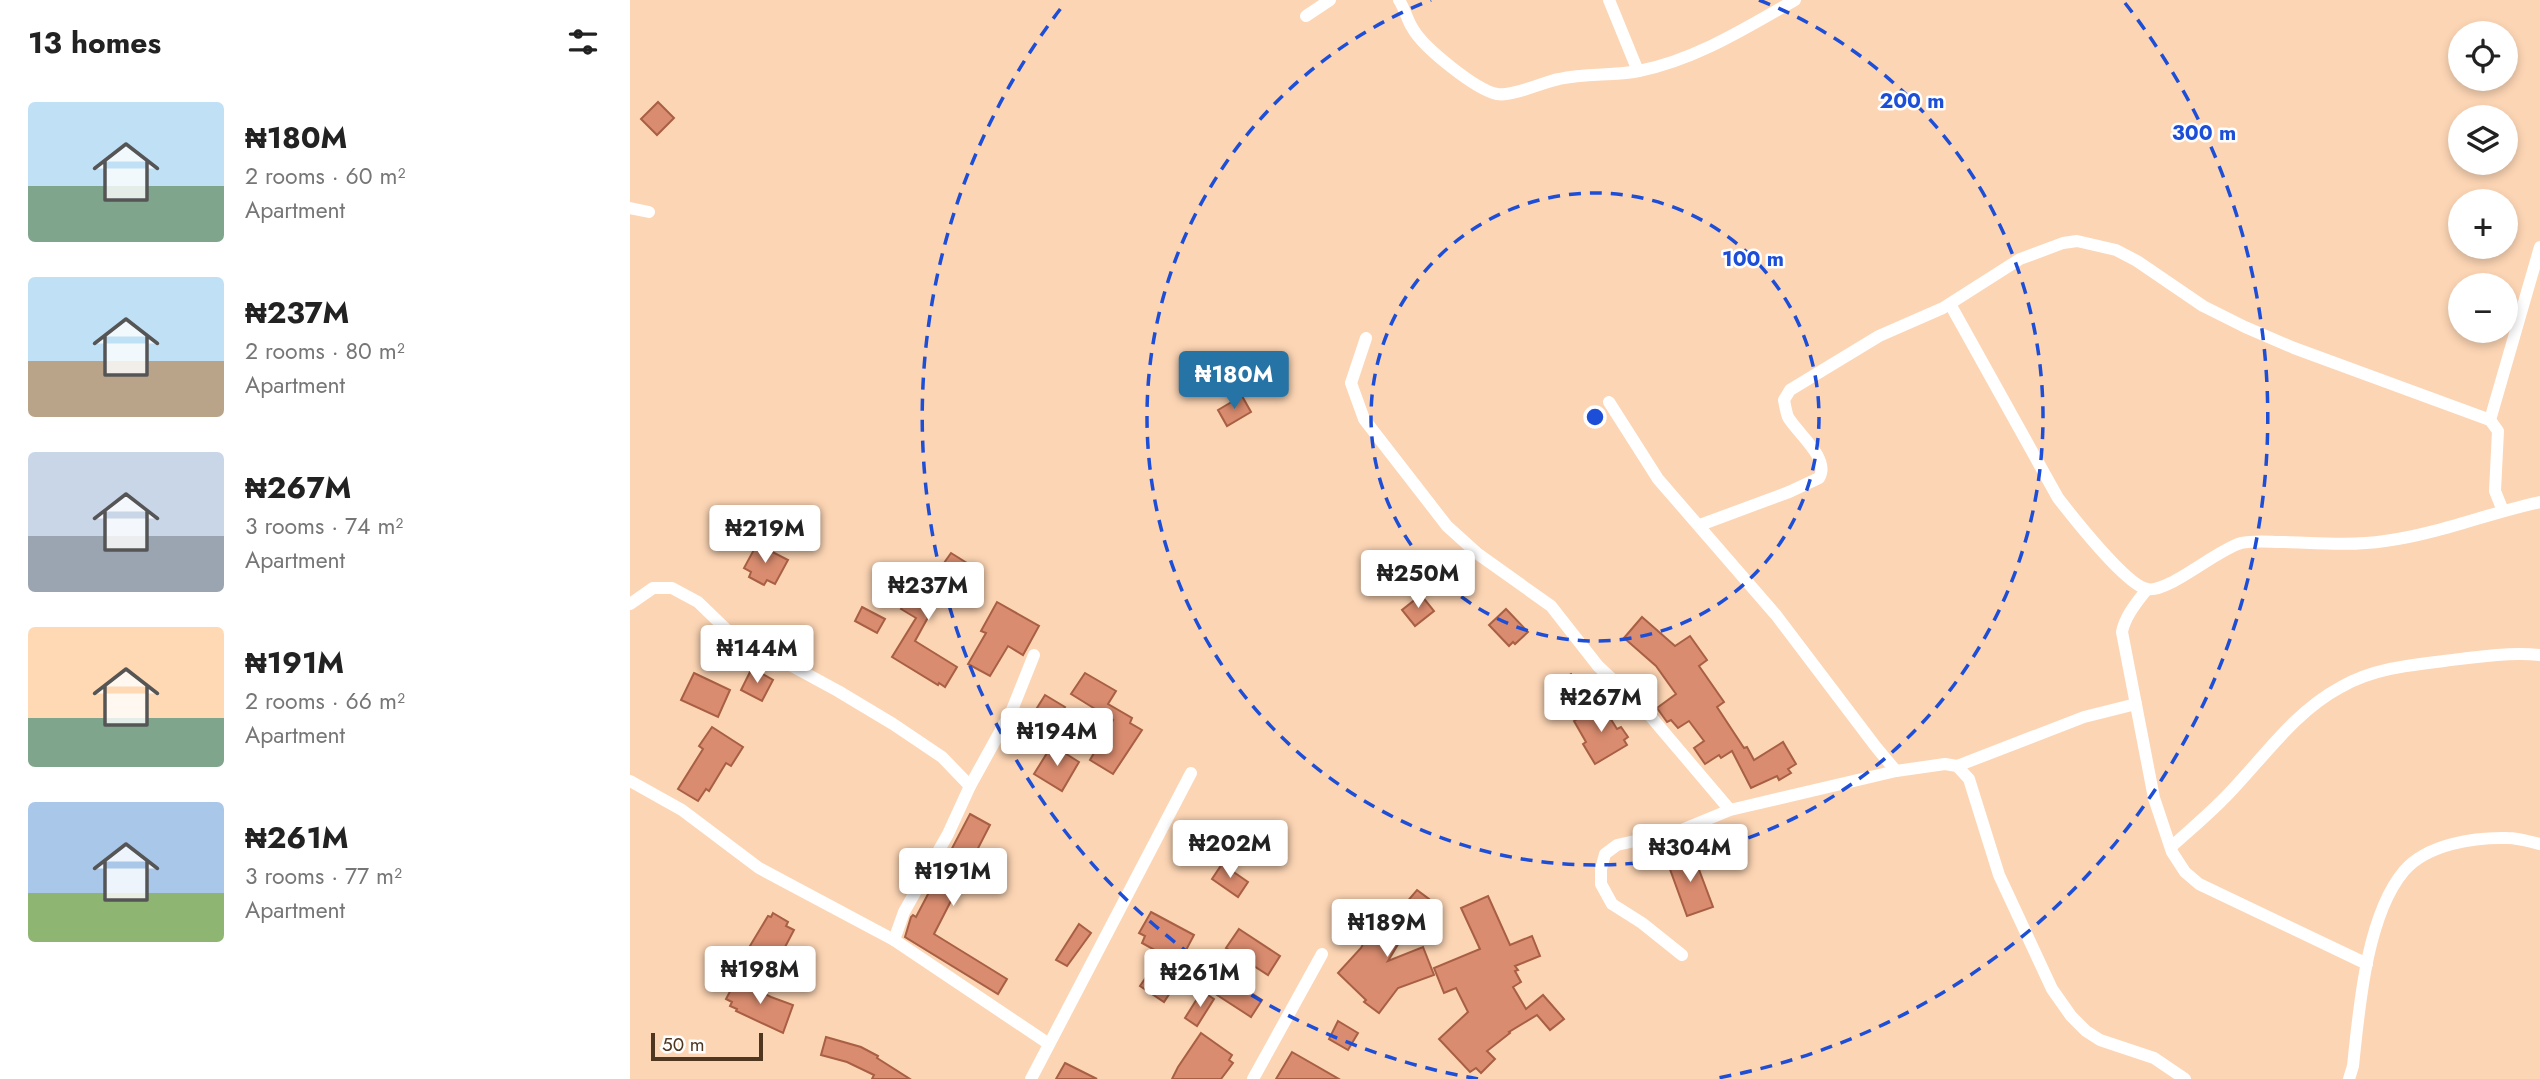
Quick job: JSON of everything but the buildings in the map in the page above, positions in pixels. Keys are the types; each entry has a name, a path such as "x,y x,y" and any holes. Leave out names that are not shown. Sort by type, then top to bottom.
{"street":[{"path":"1306,16 1329,0"},
{"path":"1399,0 1412,28 1421,40 1453,68 1496,94 1505,94 1561,78 1638,71 1672,63 1737,33 1795,0"},
{"path":"1609,0 1638,71"},
{"path":"630,208 649,212"},
{"path":"1700,525 1790,492 1819,478 1823,467 1819,458 1787,415 1784,400 1790,390 1879,335 1950,304 2020,260 2063,243 2077,241 2096,244 2137,261 2203,306 2245,327 2294,348 2490,420 2498,430 2495,491 2503,511"},
{"path":"2490,420 2540,247"},
{"path":"1950,304 2058,498 2075,521 2126,575 2147,589 2167,585 2222,550 2249,541 2345,544 2384,541 2410,537 2540,502"},
{"path":"1366,338 1351,383 1364,419 1447,526 1478,554 1551,606 1598,666 1647,711 1730,810"},
{"path":"1609,402 1658,479 1776,615 1896,771"},
{"path":"630,604 653,588 673,588 698,602 729,631 893,724 942,757 970,786"},
{"path":"2147,589 2134,605 2122,632 2154,798 2171,848 2185,872 2199,884 2367,964"},
{"path":"2171,848 2232,790 2311,706 2343,686 2379,672 2407,666 2497,654 2540,656"},
{"path":"894,940 904,912 1012,710 1034,655"},
{"path":"1682,955 1642,923 1612,904 1601,884 1601,869 1605,854 1617,845 1679,831 1730,810 1896,771 1945,764 1958,766 2084,717 2136,704"},
{"path":"1958,766 1969,779 1999,875 2052,989 2071,1016 2100,1040 2154,1058 2185,1079"},
{"path":"1031,1079 1191,773"},
{"path":"630,781 682,810 759,868 894,940 1049,1044"},
{"path":"2349,1079 2367,964 2376,929 2388,897 2404,870 2420,858 2443,847 2475,840 2510,838 2540,844"},
{"path":"1253,1079 1322,954"}]}
